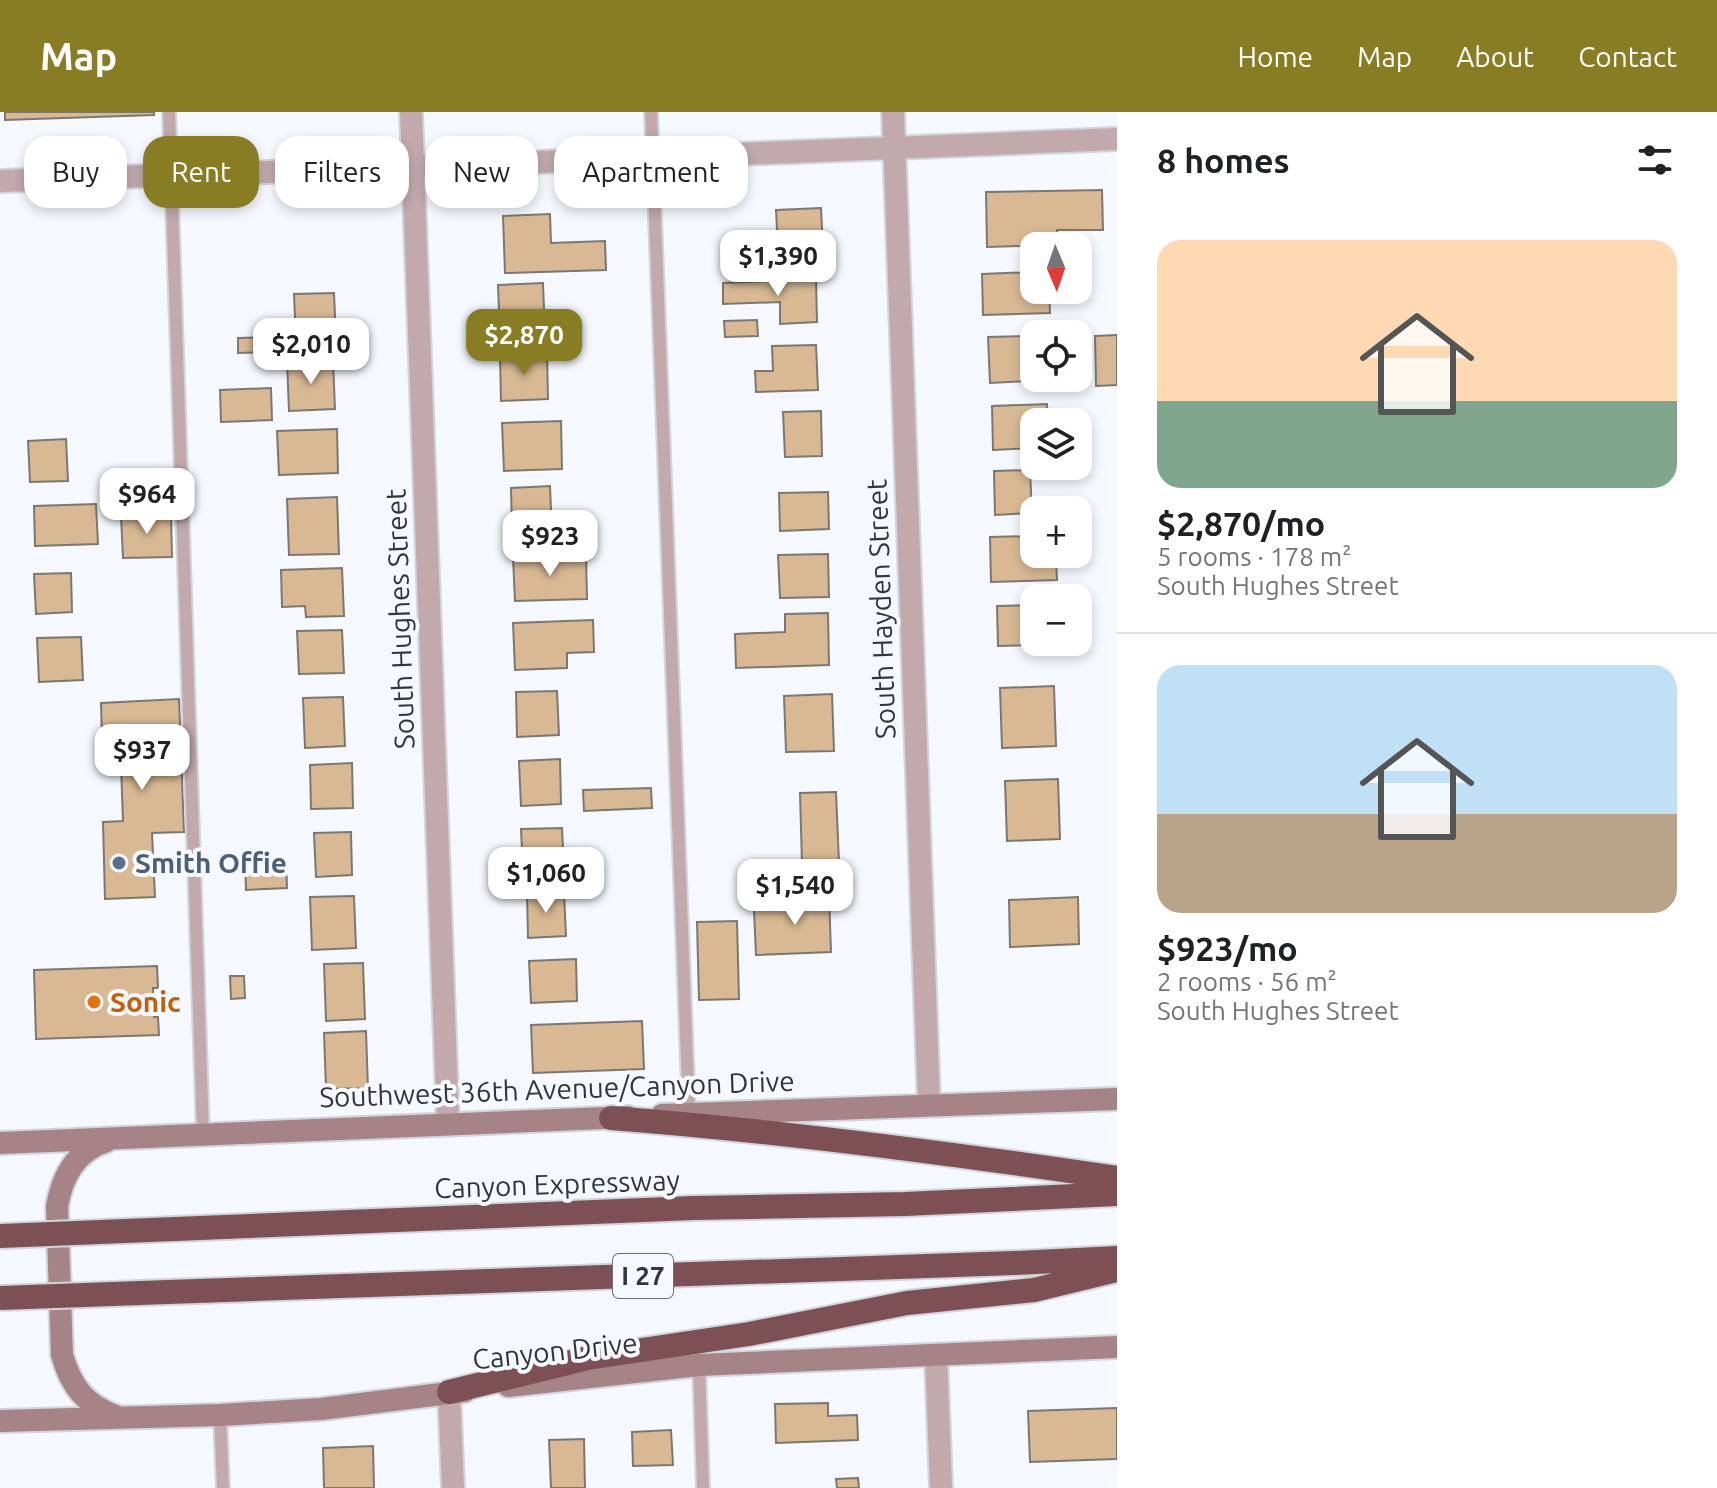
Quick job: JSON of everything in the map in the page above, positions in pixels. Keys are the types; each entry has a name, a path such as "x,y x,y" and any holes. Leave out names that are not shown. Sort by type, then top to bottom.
{"highway":[{"path":"611,1118 840,1141 1117,1178"},
{"name":"Canyon Expressway","path":"0,1236 1117,1194"},
{"name":"I 27","path":"0,1298 1117,1258"},
{"path":"449,1392 588,1358 749,1334 907,1303 1034,1290 1117,1270"}],"main road":[{"name":"Southwest 36th Avenue/Canyon Drive","path":"0,1143 689,1113 1117,1099"},
{"path":"119,1138 100,1143 83,1154 70,1169 61,1187 57,1207 62,1355 68,1375 79,1393 113,1415 134,1418"},
{"name":"Canyon Drive","path":"0,1421 321,1409 699,1365 1117,1347"}],"street":[{"name":"South Hughes Street","path":"411,112 448,1124"},
{"name":"South Hayden Street","path":"893,112 929,1104"},
{"path":"748,153 1117,139"},
{"path":"259,171 554,161"},
{"path":"0,181 143,175"},
{"path":"936,1355 941,1488"},
{"path":"449,1392 453,1488"}],"lane":[{"path":"169,112 170,136"},
{"path":"651,112 652,136"},
{"path":"172,208 203,1134"},
{"path":"655,208 689,1113"},
{"path":"699,1365 703,1488"},
{"path":"220,1415 223,1488"}],"building":[{"path":"5,112 154,112 154,115 5,120"},
{"path":"1102,190 1103,230 1020,232 1020,246 987,247 986,192"},
{"path":"821,208 823,248 778,249 776,210"},
{"path":"550,214 551,243 605,241 606,270 505,273 503,216"},
{"path":"1020,273 1020,304 1050,304 1050,313 983,315 982,274"},
{"path":"816,279 817,322 780,324 780,302 723,304 723,283"},
{"path":"543,283 545,335 500,336 498,285"},
{"path":"334,293 336,339 296,340 294,294"},
{"path":"757,320 758,336 725,337 724,321"},
{"path":"1117,335 1117,385 1096,386 1095,336"},
{"path":"1020,336 1020,381 990,383 988,337"},
{"path":"271,337 271,352 238,353 238,338"},
{"path":"816,345 818,390 756,392 755,371 773,371 772,346"},
{"path":"547,353 548,399 501,401 500,354"},
{"path":"333,360 335,409 289,411 287,362"},
{"path":"271,388 272,420 221,422 220,390"},
{"path":"1047,404 1047,408 1020,408 1020,449 993,450 992,406"},
{"path":"821,411 822,456 785,457 783,412"},
{"path":"561,421 562,469 504,471 502,423"},
{"path":"337,429 338,473 279,475 277,431"},
{"path":"66,439 68,481 30,482 28,441"},
{"path":"1020,470 1020,480 1030,480 1031,496 1020,496 1020,514 995,515 994,471"},
{"path":"550,486 552,533 512,534 511,488"},
{"path":"828,492 829,529 780,531 779,493"},
{"path":"337,497 339,554 289,555 287,499"},
{"path":"96,504 98,544 35,546 34,506"},
{"path":"171,515 172,557 123,558 121,516"},
{"path":"1020,536 1020,568 1056,568 1057,580 991,582 990,537"},
{"path":"828,554 829,597 780,598 778,555"},
{"path":"586,555 587,599 515,601 513,557"},
{"path":"342,568 344,616 306,617 305,606 282,607 281,570"},
{"path":"71,573 72,612 36,614 34,574"},
{"path":"1020,605 1020,645 998,646 997,606"},
{"path":"828,613 829,665 736,668 735,634 785,632 785,614"},
{"path":"593,620 594,652 567,653 567,668 515,670 513,623"},
{"path":"342,630 344,673 299,674 297,631"},
{"path":"81,637 83,680 39,682 37,638"},
{"path":"1054,686 1056,746 1002,748 1000,688"},
{"path":"557,691 559,735 517,737 516,692"},
{"path":"832,694 834,751 786,752 784,696"},
{"path":"343,697 345,746 305,748 303,698"},
{"path":"179,699 184,832 152,833 155,897 105,899 103,822 123,821 120,738 102,738 101,703"},
{"path":"560,759 561,804 521,806 519,761"},
{"path":"352,763 353,808 311,809 310,765"},
{"path":"1058,779 1060,839 1007,841 1005,781"},
{"path":"651,788 652,808 584,811 583,790"},
{"path":"836,792 839,863 802,864 800,793"},
{"path":"562,828 564,870 523,872 521,829"},
{"path":"351,832 352,875 316,877 314,833"},
{"path":"286,858 287,888 246,890 245,859"},
{"path":"564,893 566,936 528,938 527,894"},
{"path":"829,894 831,952 756,955 754,910 789,908 788,896"},
{"path":"354,896 356,948 312,950 310,897"},
{"path":"1078,897 1079,944 1010,947 1009,900"},
{"path":"737,921 739,999 699,1000 697,922"},
{"path":"576,959 577,1001 531,1003 529,961"},
{"path":"363,963 365,1019 326,1021 324,964"},
{"name":"Sonic","path":"157,966 158,988 153,988 154,1017 158,1017 159,1035 36,1039 34,970"},
{"path":"230,976 244,976 245,998 231,999"},
{"path":"642,1021 644,1069 533,1073 531,1025"},
{"path":"366,1031 368,1088 326,1089 324,1033"},
{"path":"828,1403 828,1416 857,1415 858,1440 776,1443 775,1404"},
{"path":"1117,1408 1117,1459 1030,1462 1028,1411"},
{"path":"671,1430 673,1465 633,1466 632,1432"},
{"path":"584,1439 585,1488 551,1488 549,1440"},
{"path":"373,1446 374,1488 324,1488 323,1448"},
{"path":"858,1478 859,1488 837,1488 836,1479"}],"place":[{"name":"Smith Offie","path":"119,863"},
{"name":"Sonic","path":"94,1002"}]}
